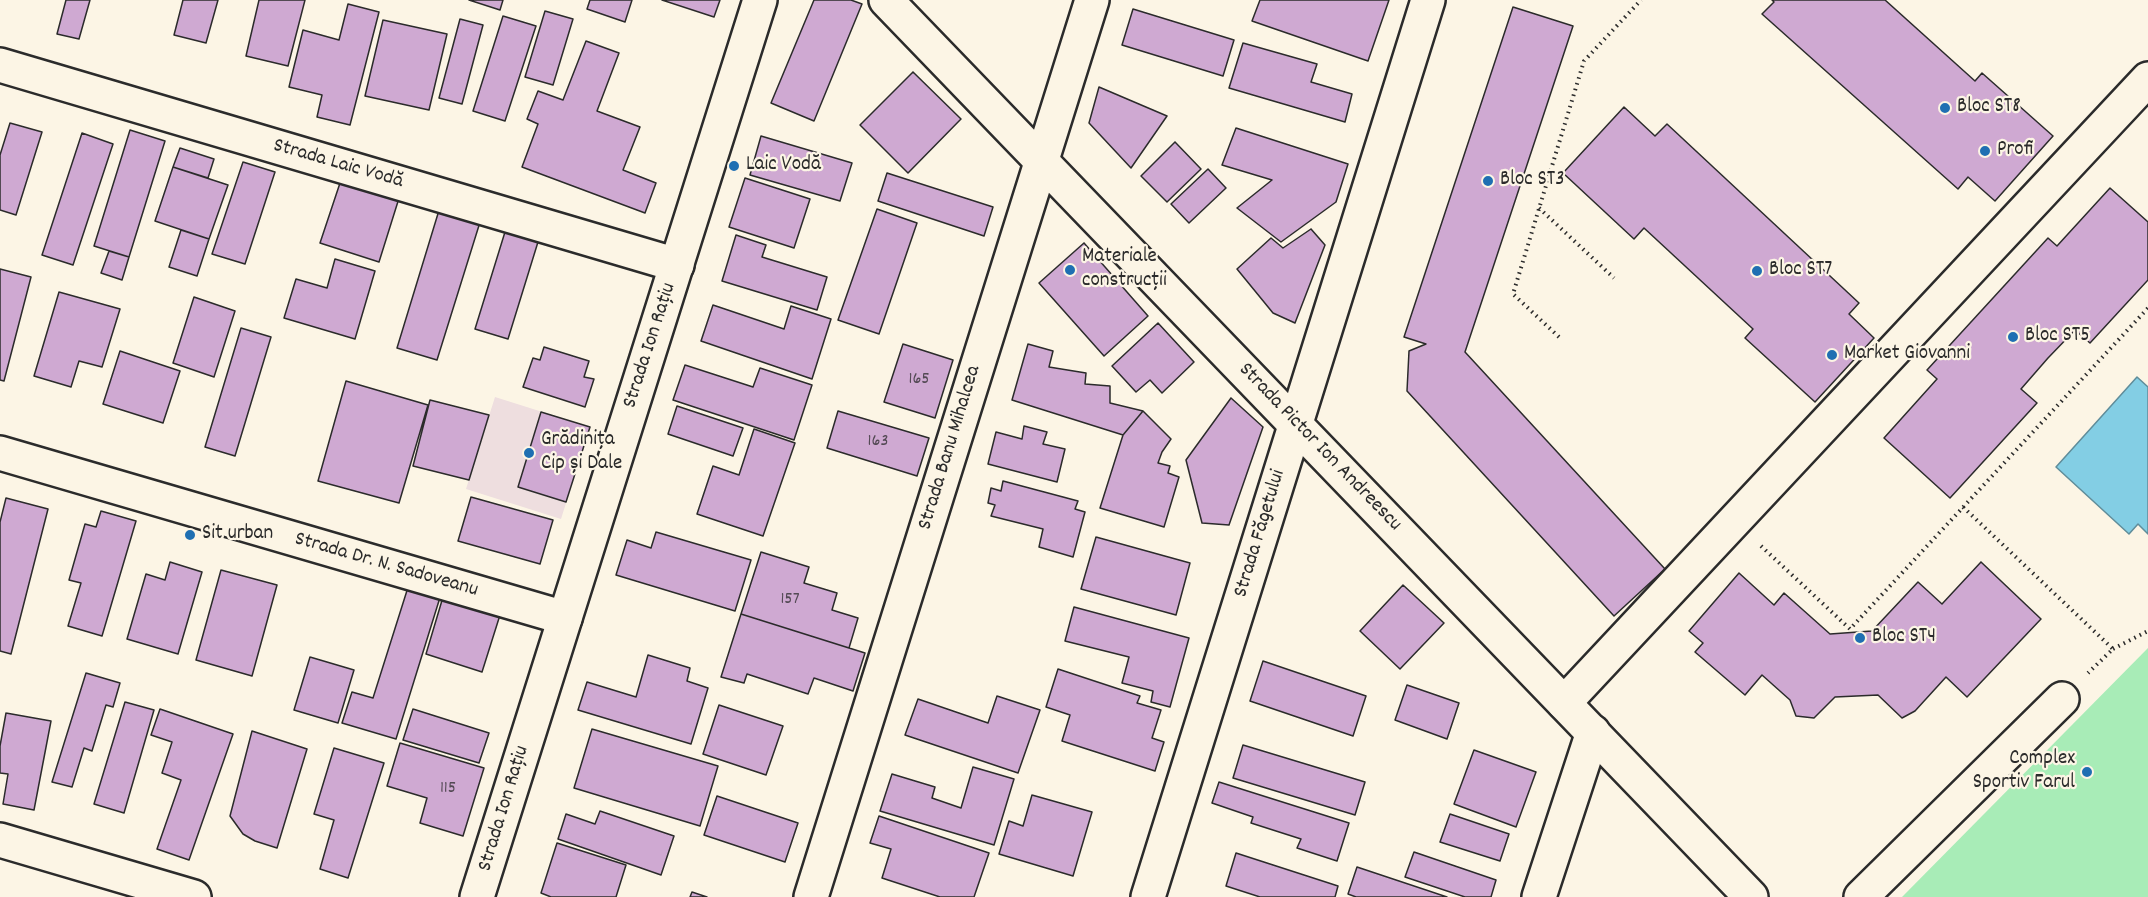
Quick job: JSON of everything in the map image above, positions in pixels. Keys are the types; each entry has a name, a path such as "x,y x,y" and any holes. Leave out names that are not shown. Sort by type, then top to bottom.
{"street":[{"name":"Strada Ion Rațiu","path":"477,897 760,0"},
{"name":"Strada Pictor Ion Andreescu","path":"886,0 1751,897"},
{"name":"Strada Banu Mihalcea","path":"811,897 1092,0"},
{"name":"Strada Făgetului","path":"1148,897 1428,0"},
{"name":"Strada Laic Vodă","path":"0,65 677,266"},
{"path":"1564,702 2148,79"},
{"name":"Strada Dr. N. Sadoveanu","path":"0,453 565,618"},
{"path":"1861,897 2061,699"},
{"path":"1539,897 1593,732"},
{"path":"0,840 194,897"}],"path":[{"path":"1559,337 1513,294 1584,61 1641,0"},
{"path":"1539,208 1614,278"},
{"path":"1734,521 1850,629 2148,308"},
{"path":"1963,507 2113,649"},
{"path":"2061,699 2113,649 2148,631"}],"shaded area":[{"name":"Grădinița Cip și Dale","path":"495,397 590,427 561,519 466,489"}],"green space":[{"name":"Complex Sportiv Farul","path":"2148,648 2148,897 1902,897"}],"water":[{"path":"2137,377 2148,387 2148,534 2138,524 2129,534 2056,467"}],"building":[{"path":"66,0 90,0 79,39 57,34"},
{"path":"183,0 218,0 206,43 174,35"},
{"path":"259,0 305,0 288,66 246,56"},
{"path":"469,0 503,0 500,10"},
{"path":"590,0 632,0 625,22 587,9"},
{"path":"662,0 720,0 714,17"},
{"path":"814,0 851,0 862,4 814,121 771,103"},
{"path":"1260,0 1389,0 1368,61 1252,21"},
{"name":"Bloc ST8","path":"1772,0 1885,0 1975,81 1982,73 2053,136 1995,201 1968,177 1958,189 1762,14 1774,2"},
{"path":"348,4 379,12 350,125 317,117 322,95 289,87 303,30 339,40"},
{"name":"Bloc ST3","path":"1513,7 1573,26 1465,352 1665,569 1614,616 1407,391 1409,351 1426,344 1404,337"},
{"path":"1133,9 1234,40 1223,76 1122,45"},
{"path":"545,11 573,19 553,85 525,77"},
{"path":"503,16 536,26 505,121 473,111"},
{"path":"460,19 483,25 462,104 439,98"},
{"path":"383,20 447,34 429,110 365,96"},
{"path":"586,41 619,53 597,111 640,127 623,170 656,183 645,213 522,167 538,124 527,119 538,91 563,100"},
{"path":"1243,43 1317,64 1311,82 1352,94 1345,122 1229,88"},
{"path":"913,72 961,119 908,173 860,125"},
{"path":"1099,87 1167,116 1131,168 1089,123"},
{"name":"Bloc ST7","path":"1624,107 1655,136 1667,124 1859,303 1849,314 1874,338 1815,402 1745,338 1753,329 1644,228 1634,239 1563,173"},
{"path":"10,123 42,132 16,215 0,210 0,155"},
{"path":"1236,128 1348,164 1336,202 1281,242 1237,208 1272,180 1222,165"},
{"path":"130,130 165,141 129,257 94,246"},
{"path":"82,133 113,144 73,265 42,255"},
{"path":"761,136 852,163 840,201 750,175"},
{"path":"1175,142 1201,169 1167,202 1141,176"},
{"path":"180,148 214,159 208,178 173,167"},
{"path":"243,162 275,172 245,264 212,254"},
{"path":"173,167 228,185 209,239 155,221"},
{"path":"1208,169 1226,188 1189,223 1171,204"},
{"path":"887,173 993,207 984,236 878,201"},
{"path":"342,177 400,195 379,262 320,243"},
{"path":"745,178 810,199 794,248 729,227"},
{"name":"Bloc ST5","path":"2110,188 2148,222 2148,280 2090,343 2075,330 2048,358 2021,389 2037,403 1950,498 1884,438 1937,379 1927,370 2048,238 2057,246"},
{"path":"440,207 481,219 437,360 397,348"},
{"path":"877,209 917,223 879,334 838,320"},
{"path":"509,219 542,229 508,339 475,329"},
{"path":"1311,229 1325,245 1295,323 1273,313 1237,269 1271,238 1283,248"},
{"path":"181,230 209,239 197,276 169,267"},
{"path":"736,235 766,245 762,257 827,277 817,310 722,281"},
{"path":"1084,243 1148,316 1104,356 1039,283"},
{"path":"109,251 129,257 122,280 101,273"},
{"path":"335,259 375,271 355,339 284,318 296,279 327,288"},
{"path":"0,269 31,277 4,381 0,380"},
{"path":"59,292 120,309 102,367 79,361 71,387 34,376"},
{"path":"194,297 235,311 214,377 173,363"},
{"path":"713,305 784,329 791,306 831,319 812,379 701,341"},
{"path":"1158,323 1194,362 1162,393 1150,380 1136,392 1112,366"},
{"path":"241,328 271,337 235,456 205,447"},
{"path":"903,344 953,360 935,418 884,402"},
{"path":"1028,344 1053,351 1049,367 1086,373 1085,384 1110,386 1110,403 1143,411 1123,435 1012,400"},
{"path":"544,347 589,361 584,377 594,379 585,407 523,387 533,358 540,360"},
{"path":"120,351 180,371 163,423 103,404"},
{"path":"685,365 753,387 760,368 812,385 794,440 673,400"},
{"path":"346,381 428,405 399,503 318,481"},
{"path":"1231,398 1263,427 1229,525 1202,523 1186,460"},
{"path":"430,400 489,415 469,480 413,466"},
{"path":"677,406 743,428 733,456 668,434"},
{"path":"838,411 929,438 917,476 827,448"},
{"path":"1143,411 1171,439 1158,463 1170,466 1168,473 1179,477 1164,527 1100,508 1123,435"},
{"path":"541,412 590,427 566,502 518,487"},
{"path":"1024,426 1047,432 1043,444 1065,449 1057,482 988,464 996,432 1022,439"},
{"path":"754,429 795,443 763,536 697,514 713,466 739,475"},
{"path":"1003,481 1078,501 1075,509 1085,512 1073,557 1039,547 1043,529 991,516 995,505 988,503 991,488 1001,491"},
{"path":"471,497 553,520 540,564 458,541"},
{"path":"6,498 48,509 11,654 0,651 0,522"},
{"path":"101,511 136,521 102,636 68,626 81,583 69,580 85,524 96,527"},
{"path":"656,532 751,560 735,611 616,575 627,540 651,548"},
{"path":"1096,537 1190,563 1176,615 1081,589"},
{"path":"761,552 809,567 804,583 837,593 832,610 858,618 849,648 741,614"},
{"path":"170,562 202,572 178,654 127,639 146,574 165,580"},
{"name":"Bloc ST4","path":"1981,562 2041,619 1967,697 1946,677 1915,711 1902,718 1878,695 1835,697 1814,718 1796,716 1790,700 1762,675 1745,695 1695,652 1703,643 1689,631 1739,573 1774,605 1784,593 1830,634 1872,631 1918,582 1942,604"},
{"path":"221,570 277,585 252,676 196,660"},
{"path":"410,581 442,591 396,739 342,723 352,692 373,698"},
{"path":"1403,585 1444,623 1400,669 1360,631"},
{"path":"443,597 500,615 482,672 426,654"},
{"path":"1074,607 1189,638 1170,707 1151,702 1153,691 1122,683 1129,657 1065,641"},
{"path":"741,614 865,653 853,691 814,678 808,694 747,674 744,683 721,677"},
{"path":"648,655 690,668 687,681 708,688 691,744 578,710 587,682 636,697"},
{"path":"310,657 354,670 338,723 294,710"},
{"path":"1263,661 1366,696 1353,736 1250,701"},
{"path":"1058,669 1140,696 1137,703 1161,710 1152,738 1164,742 1155,771 1062,741 1070,715 1046,707"},
{"path":"86,673 120,683 113,707 106,705 92,751 84,748 72,787 52,782"},
{"path":"1407,685 1459,703 1447,739 1395,720"},
{"path":"997,696 1040,710 1018,773 905,735 918,699 988,723"},
{"path":"125,702 154,710 124,813 94,804"},
{"path":"719,705 783,726 766,775 703,754"},
{"path":"160,709 233,734 189,860 157,849 181,780 162,773 172,742 151,735"},
{"path":"413,709 489,733 479,763 403,740"},
{"path":"6,713 51,721 34,810 3,804 8,774 0,773 0,746"},
{"path":"592,729 718,766 700,826 574,788"},
{"path":"252,731 307,749 277,848 255,841 243,834 230,816"},
{"path":"400,743 484,768 463,836 420,823 427,798 387,786"},
{"path":"1243,745 1365,782 1355,815 1233,778"},
{"path":"334,748 384,763 348,878 320,869 334,820 314,814"},
{"path":"1474,750 1536,772 1516,827 1454,804"},
{"path":"973,767 1014,779 994,845 880,811 892,774 935,787 932,798 961,808"},
{"path":"1219,782 1349,823 1337,861 1297,848 1301,839 1251,823 1253,817 1212,803"},
{"path":"1032,795 1092,812 1073,876 999,854 1009,821 1023,826"},
{"path":"717,796 798,823 785,862 704,835"},
{"path":"600,811 674,836 661,875 558,839 566,814 595,824"},
{"path":"1450,814 1509,834 1500,861 1440,842"},
{"path":"879,816 989,853 974,897 940,897 882,878 891,849 870,843"},
{"path":"557,843 626,865 616,897 551,897 541,893"},
{"path":"1414,852 1496,880 1491,897 1465,897 1405,877"},
{"path":"1236,853 1338,886 1335,897 1260,897 1226,886"},
{"path":"1357,867 1447,897 1356,897 1348,894"},
{"path":"692,892 707,897 690,897"}],"place":[{"name":"Bloc ST8","path":"1945,108"},
{"name":"Profi","path":"1985,151"},
{"name":"Laic Vodă","path":"734,166"},
{"name":"Bloc ST3","path":"1488,181"},
{"name":"Materiale construcții","path":"1070,270"},
{"name":"Bloc ST7","path":"1757,271"},
{"name":"Bloc ST5","path":"2013,337"},
{"name":"Market Giovanni","path":"1832,355"},
{"name":"Grădinița Cip și Dale","path":"529,453"},
{"name":"Sit urban","path":"190,535"},
{"name":"Bloc ST4","path":"1860,638"},
{"name":"Complex Sportiv Farul","path":"2087,772"}]}
